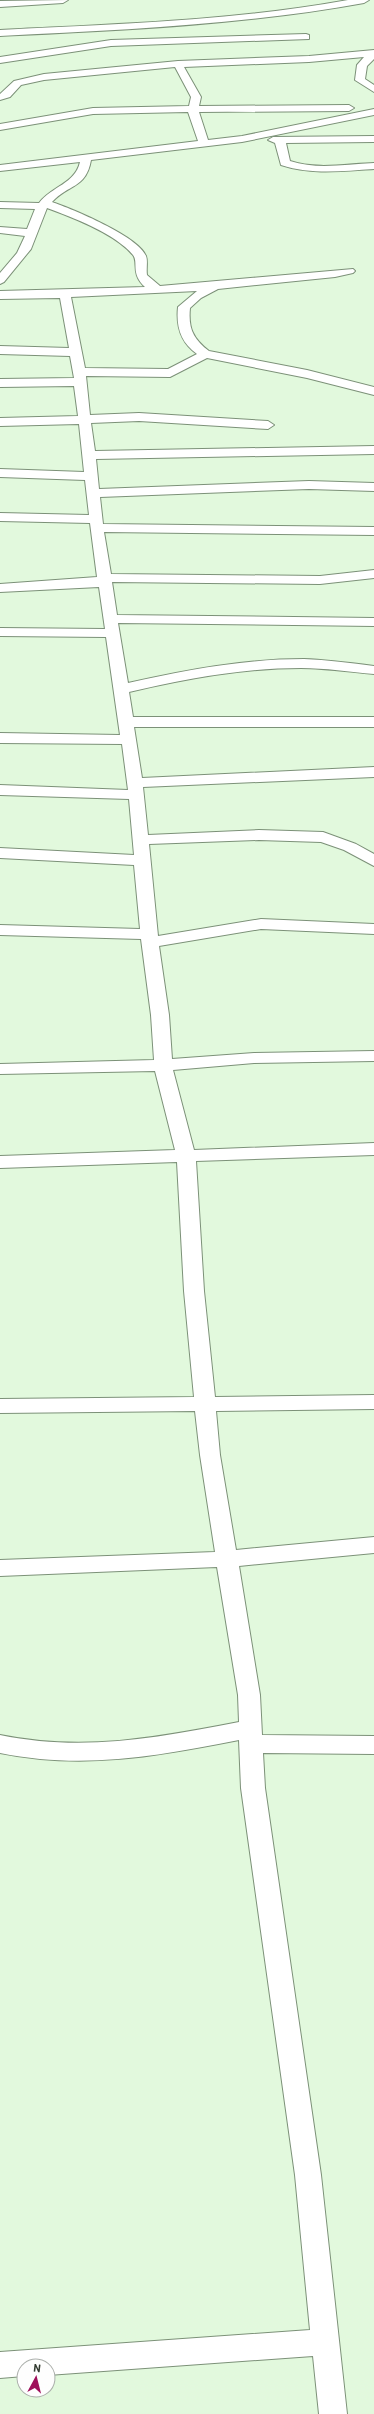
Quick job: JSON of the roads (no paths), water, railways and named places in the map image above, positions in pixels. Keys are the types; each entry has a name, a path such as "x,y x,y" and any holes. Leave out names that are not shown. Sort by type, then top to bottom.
{"street":[{"path":"0,4 63,0"},
{"path":"0,34 193,23 308,10 364,0"},
{"path":"0,60 111,43 306,37"},
{"path":"0,97 6,95 9,75 44,77 178,64 309,59 346,54 373,53"},
{"path":"373,53 362,65 360,80 374,89"},
{"path":"178,64 196,97 193,110 204,144"},
{"path":"0,127 93,111 130,109 193,110 348,108 374,111"},
{"path":"0,168 242,139 374,111"},
{"path":"242,139 374,139"},
{"path":"280,140 285,163 293,166 307,169 374,166"},
{"path":"0,280 25,249 44,205 49,198 80,178 84,172 86,158"},
{"path":"0,204 44,205 85,218 131,246 140,256 141,275 148,284 159,291"},
{"path":"0,230 31,233"},
{"path":"0,295 65,295 159,291 288,280 349,271"},
{"path":"0,284 14,291 29,295"},
{"path":"219,286 197,295 184,307 182,325 193,346 205,354 307,374 374,391"},
{"path":"65,295 79,377 96,524 136,789 150,938 160,1015 163,1065 186,1156 194,1290 210,1455 249,1695 253,1788 308,2175 324,2342 333,2414"},
{"path":"0,350 75,352"},
{"path":"0,383 79,377 170,373 205,354"},
{"path":"0,422 139,418 268,425"},
{"path":"89,455 179,452 374,450"},
{"path":"0,473 92,485 309,485 374,487"},
{"path":"0,517 96,524 374,531"},
{"path":"0,588 105,580 320,580 374,574"},
{"path":"0,632 112,626 374,622"},
{"path":"121,689 167,678 209,671 292,664 374,670"},
{"path":"0,738 127,731 374,722"},
{"path":"0,790 136,789 374,772"},
{"path":"0,853 141,850 258,835 323,837 350,847 374,861"},
{"path":"0,930 150,938 261,924 293,924 374,929"},
{"path":"0,1069 163,1065 254,1058 374,1056"},
{"path":"0,1162 374,1149"},
{"path":"0,1406 374,1402"},
{"path":"0,1568 228,1559 374,1545"},
{"path":"0,1744 19,1749 68,1753 154,1748 251,1736 374,1745"},
{"path":"0,2365 324,2342"}]}
